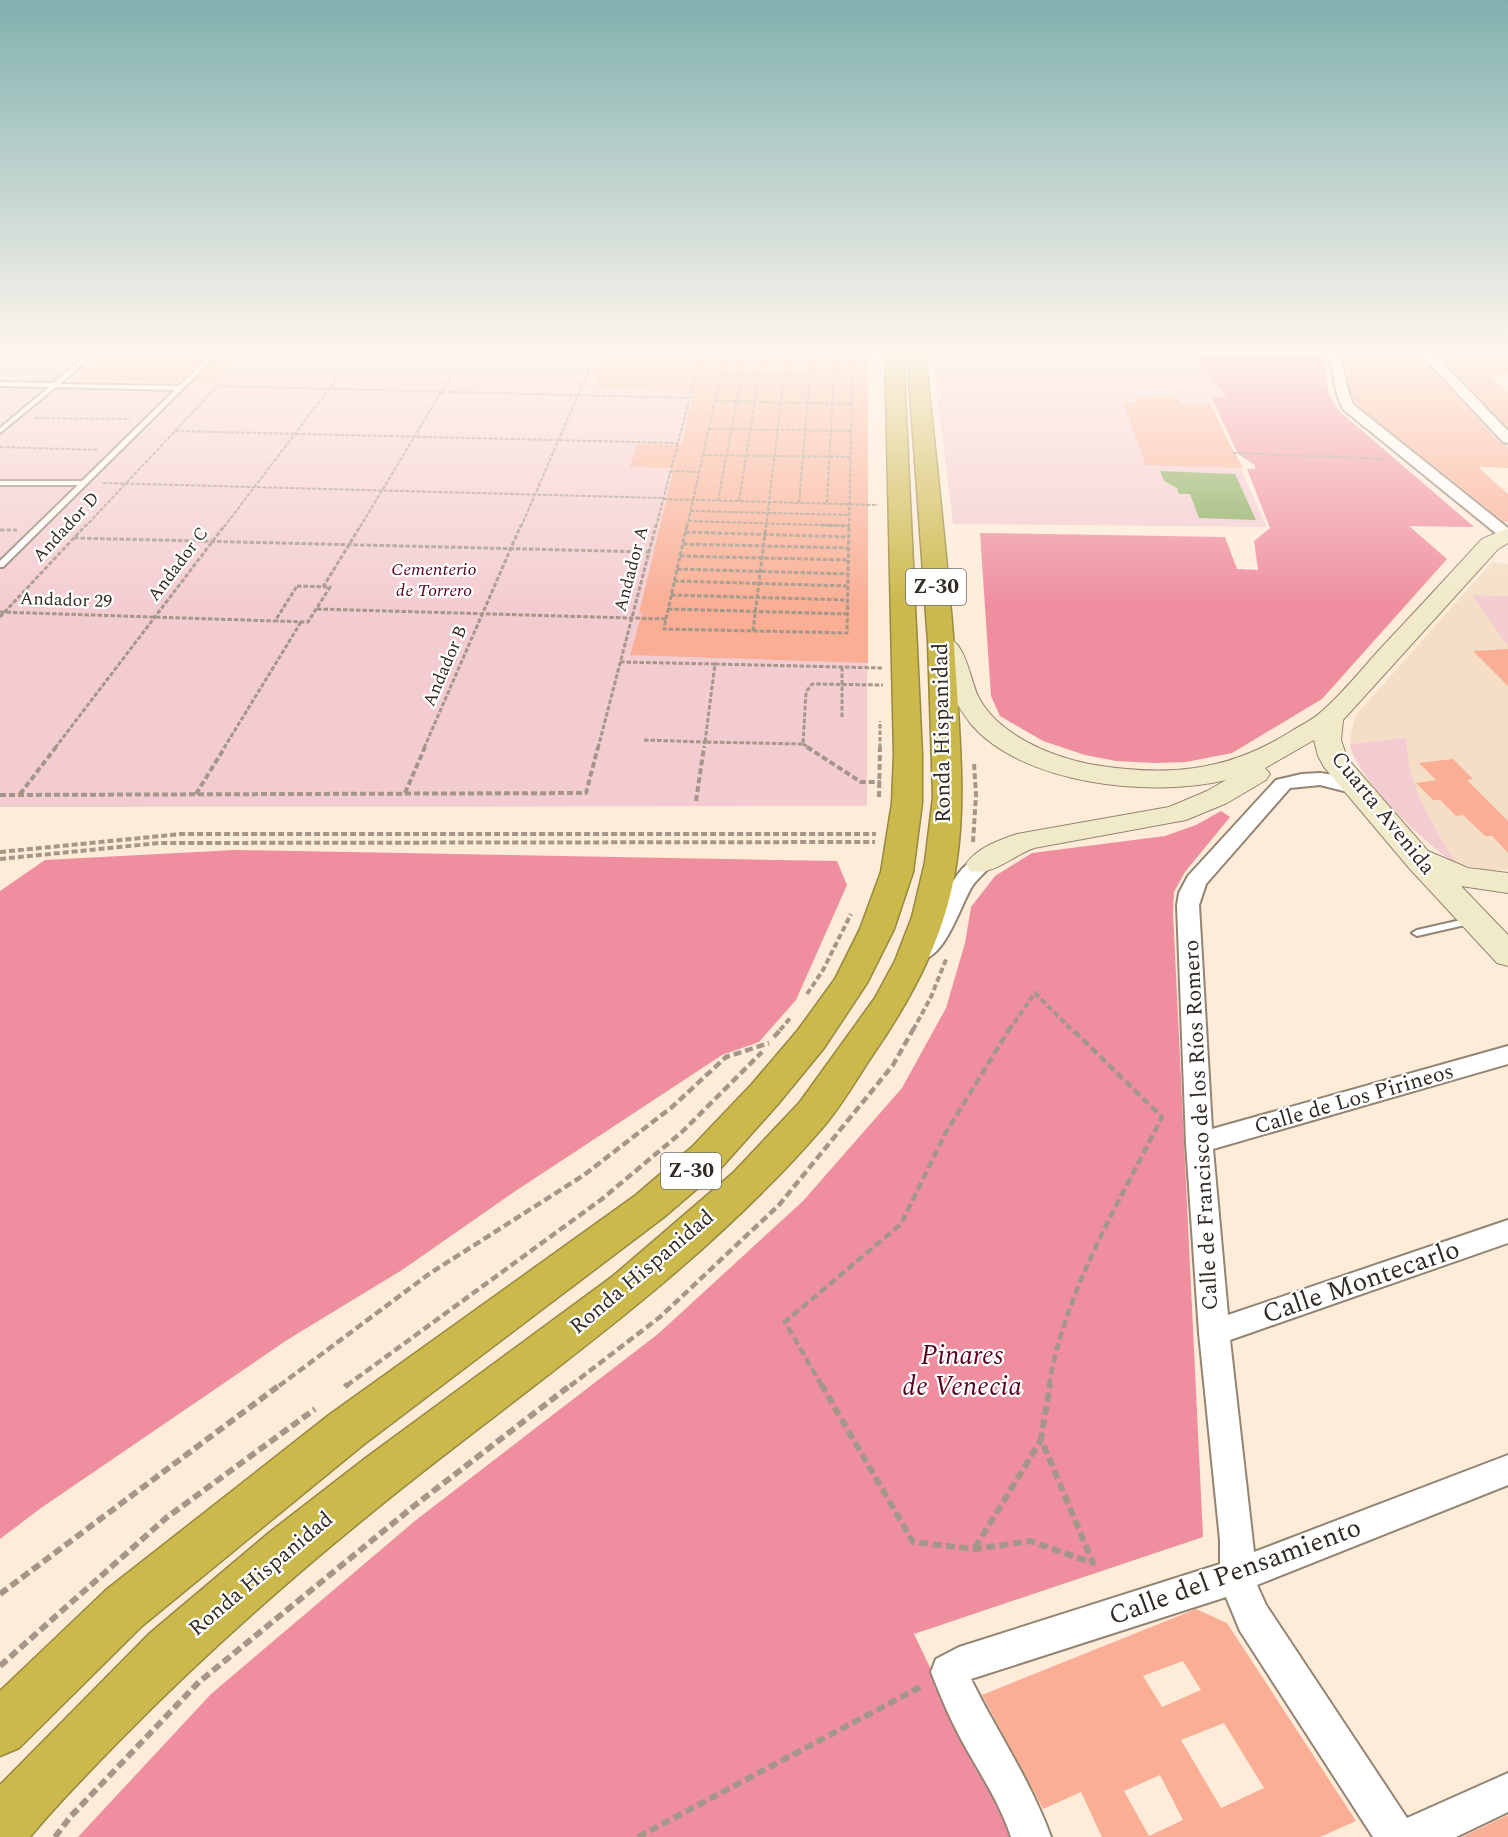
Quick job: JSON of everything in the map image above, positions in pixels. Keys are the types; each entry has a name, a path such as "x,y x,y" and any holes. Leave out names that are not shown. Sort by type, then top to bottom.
{"highway":[{"name":"Ronda Hispanidad","path":"0,1729 134,1601 346,1430 650,1206 706,1158 765,1094 811,1039 850,982 877,929 897,872 907,803 888,788 884,437"},
{"name":"Ronda Hispanidad","path":"0,1829 35,1787 168,1653 288,1549 384,1473 628,1288 747,1184 814,1112 890,1003 912,960 935,891 946,825 948,797 941,642 923,437"}],"street":[{"path":"1386,437 1507,535"},
{"name":"Cuarta Avenida","path":"1492,938 1356,788 1334,761 1327,741 1330,718 1490,544 1507,535"},
{"path":"941,642 954,656 960,681 968,700 978,715 1002,737 1020,748 1064,765 1110,776 1176,779 1210,775 1239,768 1266,757 1330,718"},
{"path":"912,960 934,940 964,882 981,864 1008,847 1027,840 1176,814 1217,797 1294,754 1312,752 1334,761"},
{"name":"Calle de Francisco de los Ríos Romero","path":"1237,1576 1237,1540 1214,1333 1199,1143 1188,905 1192,886 1272,793 1283,784 1298,779 1314,778 1332,780 1356,788"},
{"path":"1408,847 1447,872 1477,880 1508,884"},
{"path":"1492,938 1480,919 1476,905 1478,899 1487,891 1508,884"},
{"name":"Calle de Los Pirineos","path":"1199,1143 1508,1055"},
{"name":"Calle Montecarlo","path":"1214,1333 1508,1231"},
{"name":"Calle del Pensamiento","path":"954,1669 1237,1576 1508,1470"},
{"path":"1237,1576 1253,1618 1396,1837"},
{"path":"954,1669 974,1725 1022,1811 1031,1837"},
{"path":"1408,1837 1508,1792"}],"lane":[{"path":"0,565 131,437"},
{"path":"0,483 83,483"},
{"path":"1417,933 1492,938"}],"path":[{"name":"Andador D","path":"0,617 170,437"},
{"name":"Andador C","path":"20,795 292,437"},
{"path":"402,437 678,443"},
{"path":"323,587 413,437"},
{"name":"Andador B","path":"405,794 559,437"},
{"name":"Andador A","path":"405,794 586,793 680,437"},
{"path":"707,437 664,629 848,633 852,437"},
{"path":"718,501 730,437"},
{"path":"739,501 749,437"},
{"path":"753,631 776,437"},
{"path":"799,503 804,437"},
{"path":"827,503 831,437"},
{"path":"0,447 117,450"},
{"path":"1233,453 1412,460"},
{"path":"703,455 851,457"},
{"path":"670,471 699,472"},
{"path":"83,483 127,482 883,505"},
{"path":"690,511 850,516"},
{"path":"688,521 850,526"},
{"path":"686,532 849,537"},
{"path":"74,538 649,552"},
{"path":"683,544 849,549"},
{"path":"680,555 849,560"},
{"path":"677,569 849,574"},
{"path":"674,581 849,586"},
{"path":"196,794 302,622 308,622 330,587 297,586 275,621"},
{"path":"671,595 848,600"},
{"path":"317,609 666,619"},
{"path":"668,609 848,615"},
{"name":"Andador 29","path":"0,612 302,622"},
{"path":"620,662 842,667 888,677"},
{"path":"696,801 714,664"},
{"path":"842,667 842,719"},
{"path":"803,744 806,692 812,684 842,684 888,677"},
{"path":"644,740 803,744 861,782 888,788 880,720"},
{"path":"0,795 405,794"},
{"path":"873,852 878,822"},
{"path":"0,852 181,834 877,834"},
{"path":"0,859 159,843 875,842"},
{"path":"805,999 853,912"},
{"path":"975,1549 1041,1439 1055,1351 1092,1257 1162,1117 1035,993 1001,1040 945,1134 901,1224 785,1322 913,1542 975,1549 1030,1541 1093,1563 1041,1439"},
{"path":"336,1393 602,1199 682,1132 748,1067 798,1008"},
{"path":"0,1594 429,1274 584,1176 672,1107 726,1057 770,1043"},
{"path":"0,1666 166,1518 318,1407"},
{"path":"638,1837 954,1669"}],"shaded area":[{"path":"1160,471 1235,474 1256,520 1199,518 1190,494 1179,494 1177,488 1164,481"},
{"path":"1492,562 1508,564 1508,869 1489,871 1456,863 1428,816 1414,785 1406,753 1407,738 1350,744 1350,738 1356,715"}],"green space":[{"name":"Cementerio de Torrero","path":"0,437 868,437 867,806 0,807"},
{"path":"942,437 1226,437 1267,527 953,524"},
{"path":"1230,437 1369,437 1474,527 1409,526 1247,469 1255,469 1255,465 1238,454"},
{"path":"1230,437 1369,437 1474,527 1409,526 1447,559 1322,699 1232,753 1186,762 1116,761 1085,755 1043,741 1000,716 991,696 980,533 1225,537 1237,569 1258,570 1254,541 1270,528 1247,469 1255,469 1255,465 1238,454"},
{"path":"1472,595 1508,596 1508,645 1507,645"},
{"path":"1407,738 1411,772 1422,804 1456,863 1428,843 1394,810 1364,774 1350,744"},
{"name":"Pinares de Venecia","path":"1221,811 1230,817 1185,872 1174,892 1173,912 1203,1537 914,1634 1011,1837 78,1837 211,1694 416,1520 658,1334 803,1201 902,1088 946,1008 965,943 971,907 995,876 1032,853 1165,836 1196,825"},
{"path":"235,850 837,861 847,885 796,1000 759,1042 722,1055 514,1192 402,1270 287,1340 41,1508 0,1539 0,891 45,860"}],"building":[{"path":"683,437 868,437 868,663 630,655 642,613 639,613 674,468 630,467 637,444 681,445"},
{"path":"1136,437 1226,437 1243,468 1146,465"},
{"path":"1397,437 1494,437 1501,444 1508,447 1508,468 1478,467 1508,494 1508,522 1503,521"},
{"path":"1508,649 1508,686 1473,651"},
{"path":"1453,759 1473,779 1467,780 1508,821 1508,853 1492,836 1485,836 1463,815 1456,816 1440,800 1433,800 1416,783 1436,780 1419,763"},
{"path":"1196,1609 1227,1623 1356,1821 1320,1837 1102,1837 1081,1792 1043,1809 982,1695","holes":["1183,1661 1201,1690 1162,1707 1143,1676","1224,1723 1264,1788 1221,1808 1181,1740","1160,1775 1183,1820 1149,1836 1124,1791"]},
{"path":"1508,1815 1508,1837 1462,1837"}]}
